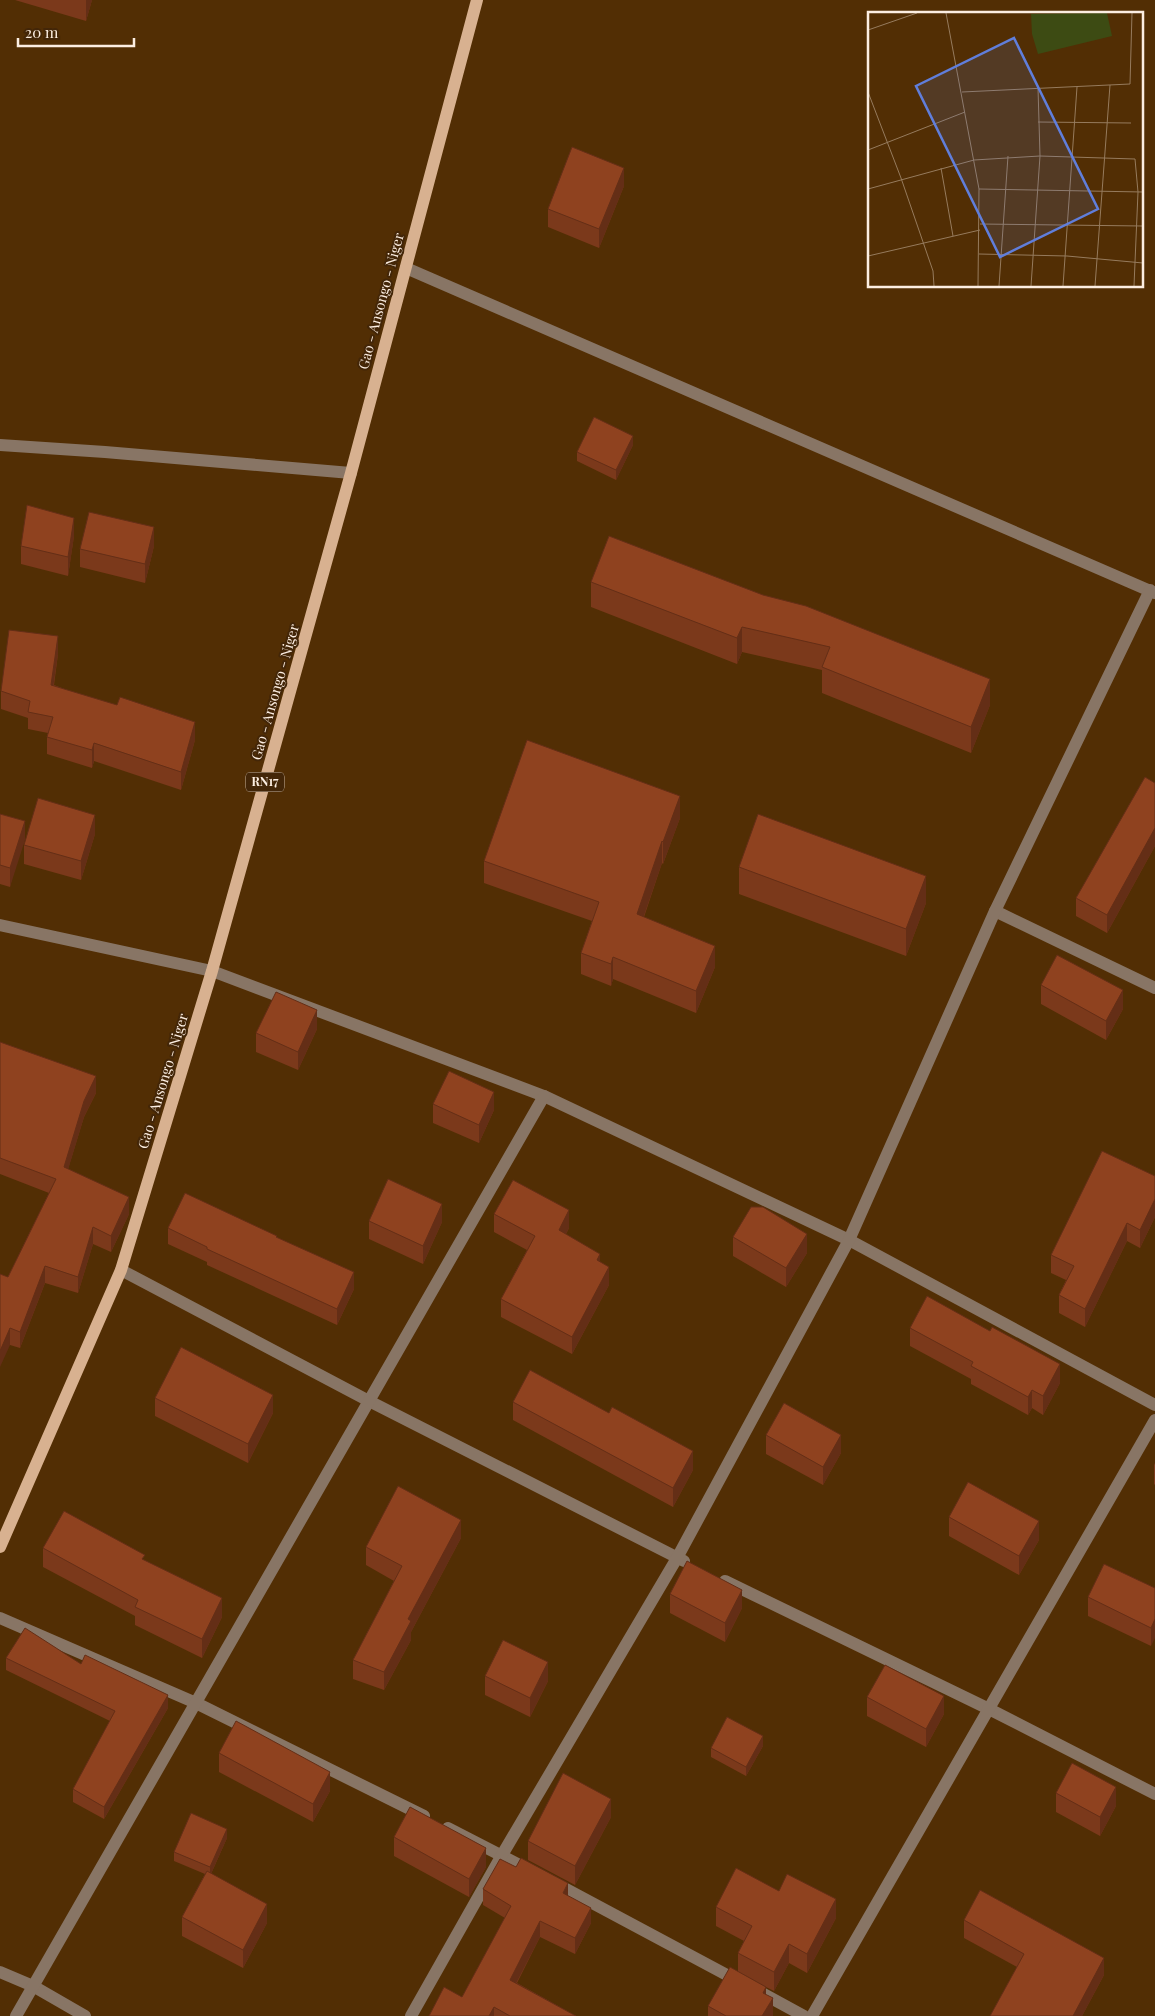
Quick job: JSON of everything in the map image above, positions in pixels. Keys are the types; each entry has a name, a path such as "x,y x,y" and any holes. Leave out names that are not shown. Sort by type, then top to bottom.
{"main road":[{"name":"Gao - Ansongo - Niger","path":"0,1547 121,1270 212,971 351,473 477,0"}],"street":[{"path":"406,268 1153,591 995,910 848,1240 677,1558 502,1855 412,2016"},
{"path":"0,445 351,473"},
{"path":"995,910 1155,988"},
{"path":"0,925 212,971 544,1096 848,1240 1155,1405"},
{"path":"16,2016 544,1096"},
{"path":"121,1270 369,1401 695,1566"},
{"path":"812,2016 1155,1420"},
{"path":"713,1575 989,1709 1155,1794"},
{"path":"0,1618 196,1703 502,1855 804,2016"},
{"path":"0,1972 33,1986 85,2016"}],"building":[{"path":"572,147 624,168 599,229 548,209"},
{"path":"594,417 633,436 616,470 577,452"},
{"path":"27,505 74,518 68,557 21,546"},
{"path":"89,512 154,527 145,564 80,549"},
{"path":"609,536 763,595 806,606 990,679 971,727 822,667 830,647 742,627 737,638 591,582"},
{"path":"9,630 58,636 51,685 117,705 120,697 195,722 181,772 94,743 92,750 47,737 53,717 28,712 30,701 1,691"},
{"path":"527,740 680,796 662,841 637,914 715,946 696,991 613,957 611,964 581,953 599,902 484,861"},
{"path":"1145,777 1155,783 1155,828 1107,915 1076,898"},
{"path":"38,798 95,815 81,861 24,845"},
{"path":"0,814 25,821 10,868 0,865"},
{"path":"758,814 926,876 906,929 739,867"},
{"path":"1057,955 1123,990 1106,1021 1041,985"},
{"path":"276,992 317,1010 298,1052 256,1033"},
{"path":"0,1042 96,1076 84,1101 64,1167 129,1197 111,1236 93,1227 78,1277 45,1266 20,1332 10,1328 0,1351 0,1274 8,1277 56,1179 0,1158"},
{"path":"449,1071 494,1092 479,1125 433,1104"},
{"path":"1102,1151 1155,1176 1155,1199 1140,1230 1127,1223 1085,1309 1059,1295 1074,1266 1051,1255"},
{"path":"388,1179 442,1204 423,1246 369,1221"},
{"path":"513,1180 569,1210 559,1230 600,1254 597,1260 609,1267 572,1337 501,1299 535,1236 494,1214"},
{"path":"185,1193 354,1272 337,1309 207,1249 207,1247 168,1228"},
{"path":"751,1207 763,1207 807,1234 786,1268 733,1237"},
{"path":"927,1296 990,1331 992,1327 1060,1364 1043,1396 1032,1390 1028,1397 971,1366 973,1362 910,1328"},
{"path":"181,1347 273,1395 248,1444 155,1398"},
{"path":"530,1370 609,1413 612,1407 693,1451 673,1488 513,1402"},
{"path":"784,1403 841,1435 823,1467 766,1435"},
{"path":"968,1482 1039,1521 1019,1556 949,1517"},
{"path":"398,1486 461,1520 408,1619 411,1621 384,1672 353,1660 402,1566 366,1547"},
{"path":"64,1511 145,1555 142,1559 222,1598 202,1639 135,1607 138,1600 43,1548"},
{"path":"687,1561 742,1590 725,1623 670,1594"},
{"path":"1104,1564 1155,1588 1155,1619 1151,1628 1088,1597"},
{"path":"25,1628 81,1664 85,1655 168,1695 104,1807 73,1789 115,1711 6,1658"},
{"path":"503,1640 548,1662 530,1698 485,1676"},
{"path":"885,1665 944,1696 926,1729 867,1697"},
{"path":"727,1717 763,1736 746,1767 711,1748"},
{"path":"236,1721 330,1772 313,1804 219,1753"},
{"path":"1072,1763 1116,1787 1100,1817 1056,1793"},
{"path":"563,1773 611,1799 575,1866 528,1841"},
{"path":"410,1807 486,1848 469,1879 394,1837"},
{"path":"191,1813 227,1829 210,1867 174,1852"},
{"path":"521,1858 568,1883 563,1893 591,1908 575,1938 540,1921 510,1980 576,2016 510,2016 494,2007 489,2016 429,2016 444,1987 462,1997 511,1906 483,1889 500,1859 516,1867"},
{"path":"736,1868 779,1891 787,1874 836,1899 807,1954 789,1944 774,1972 738,1953 752,1926 716,1907"},
{"path":"207,1871 267,1904 243,1950 182,1917"},
{"path":"980,1890 1104,1958 1073,2016 990,2016 1024,1954 964,1920"},
{"path":"730,1967 766,1987 763,1993 773,1998 762,2016 726,2016 708,2006"}]}
